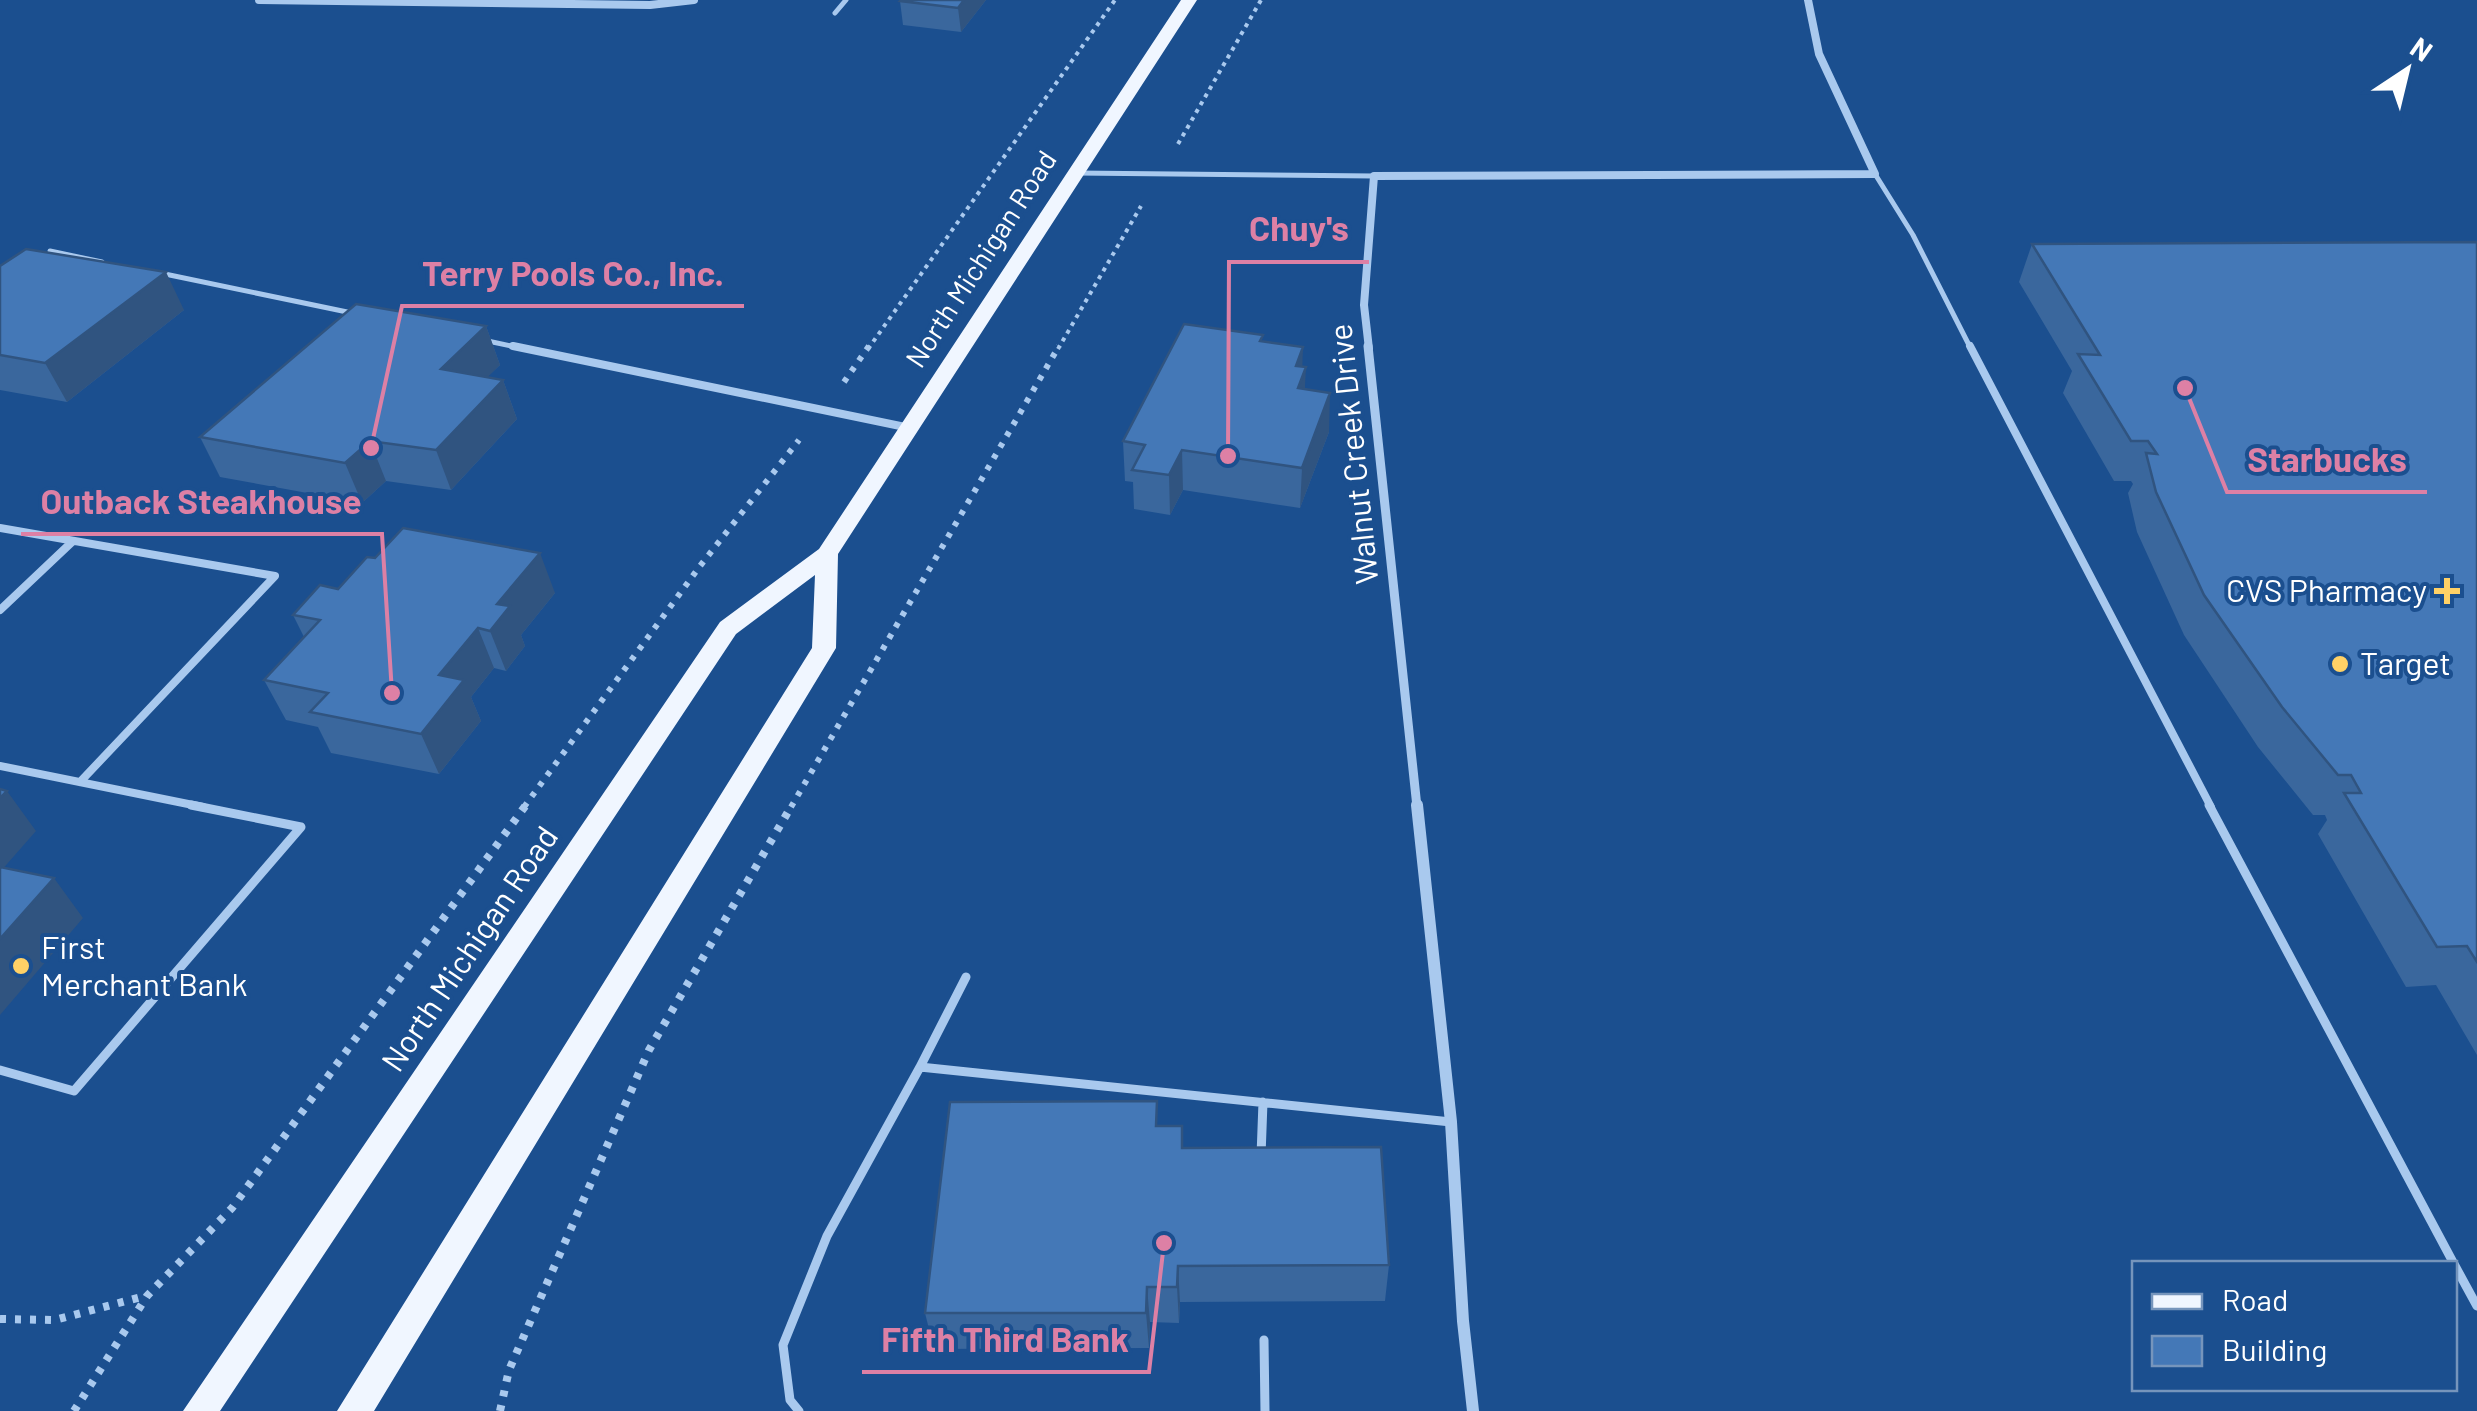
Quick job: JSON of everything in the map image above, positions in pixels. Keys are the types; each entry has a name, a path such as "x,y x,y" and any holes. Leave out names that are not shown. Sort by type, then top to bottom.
{"main road":[{"name":"North Michigan Road","path":"200,1411 728,628 827,554 1189,0"},
{"path":"354,1411 824,648 827,554"}],"street":[{"path":"259,0 650,5 694,0"},
{"path":"1374,176 1876,174 1820,54 1808,0"},
{"name":"Walnut Creek Drive","path":"1374,176 1364,306 1451,1122 1462,1320 1473,1411"}],"lane":[{"path":"835,13 846,0"},
{"path":"1076,173 1374,176"},
{"path":"1876,174 1913,235 2059,522 2452,1261"},
{"path":"50,251 107,262"},
{"path":"145,270 353,313"},
{"path":"464,336 910,428"},
{"path":"0,528 275,576 80,782"},
{"path":"0,610 73,540"},
{"path":"0,766 301,827 74,1090 0,1070"},
{"path":"799,1411 790,1400 782,1345 827,1236 966,978"},
{"path":"920,1067 1451,1122"},
{"path":"1260,1175 1263,1102"},
{"path":"2457,1269 2477,1306"},
{"path":"1264,1340 1264,1411"}],"path":[{"path":"74,1411 147,1296 232,1208 700,566 822,410 1115,0"},
{"path":"500,1411 509,1370 649,1050 1261,0"},
{"path":"0,1319 28,1324 57,1320 147,1296"}],"building":[{"path":"901,0 964,0 958,8"},
{"name":"Target","path":"2477,242 2477,962 2467,946 2437,947 2344,793 2361,793 2351,775 2338,775 2282,707 2204,595 2156,492 2146,453 2157,454 2148,441 2131,441 2078,354 2100,355 2032,244"},
{"path":"26,249 166,272 45,363 0,355 0,266"},
{"path":"356,304 486,326 441,369 503,380 436,450 370,441 345,463 200,437"},
{"path":"1184,324 1263,335 1260,341 1303,347 1296,366 1306,367 1298,388 1330,393 1302,468 1182,450 1169,475 1132,470 1145,445 1123,441"},
{"path":"403,528 540,553 497,604 510,606 490,631 478,628 439,675 464,680 421,734 310,712 328,693 264,680 320,620 293,615 320,585 338,589 367,557 375,558"},
{"path":"0,867 54,878 0,939"},
{"path":"1157,1101 1156,1126 1182,1126 1182,1148 1381,1147 1389,1265 1178,1266 1177,1287 1147,1287 1146,1313 925,1313 950,1102"}],"place":[{"name":"Starbucks","path":"2185,388"},
{"name":"Terry Pools Co., Inc.","path":"371,448"},
{"name":"Chuy's","path":"1228,456"},
{"name":"CVS Pharmacy","path":"2447,591"},
{"name":"Target","path":"2340,664"},
{"name":"Outback Steakhouse","path":"392,693"},
{"name":"First Merchant Bank","path":"21,966"},
{"name":"Fifth Third Bank","path":"1164,1243"}]}
